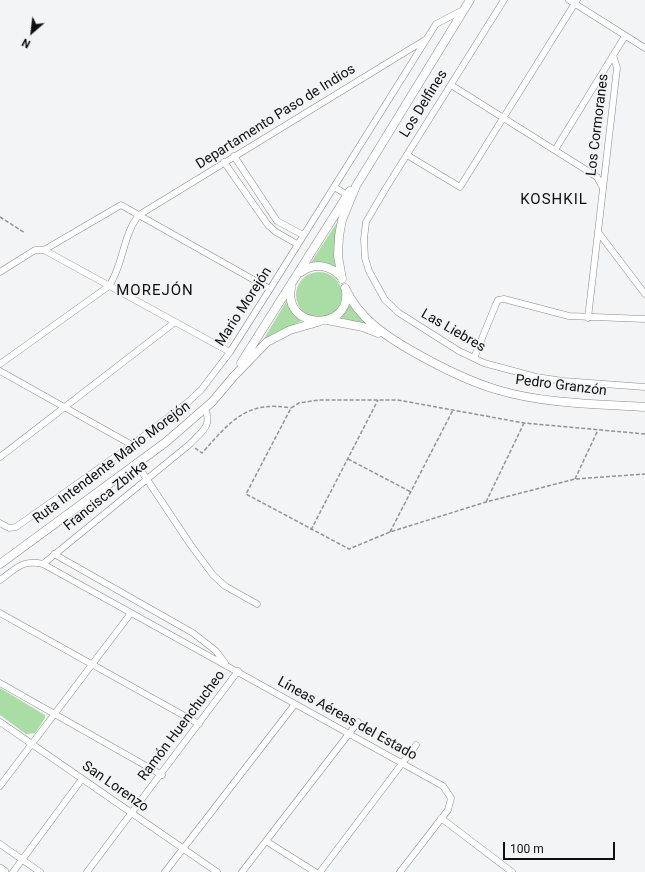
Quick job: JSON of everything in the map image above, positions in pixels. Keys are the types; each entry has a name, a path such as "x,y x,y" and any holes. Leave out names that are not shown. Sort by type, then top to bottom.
{"main road":[{"path":"300,273 312,266 326,266 338,273 346,288 346,301 343,307 333,318 322,321 306,318 296,310 291,298 292,285 356,186 470,0"},
{"path":"342,279 338,262 338,244 342,220 349,196"},
{"name":"Ruta Intendente Mario Morejón","path":"234,376 292,285"},
{"name":"Pedro Granzón","path":"346,288 352,300 367,320 390,338"},
{"name":"Ruta Intendente Mario Morejón","path":"0,564 166,442 205,409 234,376 271,339 297,327 322,321"},
{"name":"Pedro Granzón","path":"322,321 363,327 390,338 455,374 497,390 565,402 645,407"},
{"path":"0,870 4,872"}],"street":[{"name":"Los Delfines","path":"366,222 504,0"},
{"path":"569,0 576,2 645,48"},
{"path":"407,155 460,188 576,2"},
{"name":"Mario Morejón","path":"0,523 9,528 16,527 132,446 187,403 201,390 230,352 436,24 463,10"},
{"path":"555,150 625,36"},
{"name":"Departamento Paso de Indios","path":"139,215 426,39"},
{"name":"Los Cormoranes","path":"588,318 617,68 613,55"},
{"path":"451,85 597,177 603,188"},
{"path":"234,156 277,221 303,235"},
{"path":"224,162 268,225 276,232 297,244"},
{"path":"334,187 349,196"},
{"path":"44,250 121,205 270,289"},
{"path":"0,364 109,286 115,277 125,241 139,215"},
{"name":"Las Liebres","path":"366,222 364,238 365,258 369,271 384,300 399,313 429,333 474,358 514,372 563,381 645,387"},
{"path":"598,232 645,294"},
{"path":"0,272 35,250 44,250 230,352"},
{"path":"474,358 496,304 498,300 504,298 569,316 588,318 645,319"},
{"path":"0,457 66,408 174,322"},
{"path":"0,370 132,446"},
{"name":"Francisca Zbirka","path":"43,564 190,444 206,427 209,417 205,409"},
{"path":"136,463 213,575 225,586 258,604"},
{"path":"54,554 194,633 216,651 226,666"},
{"path":"0,580 24,563 31,561 43,564"},
{"name":"Líneas Aéreas del Estado","path":"43,564 443,786 451,798 448,810 441,818"},
{"path":"0,613 199,724"},
{"path":"0,786 130,613"},
{"name":"Ramón Huenchucheo","path":"87,872 238,671"},
{"path":"0,683 162,774"},
{"path":"165,872 295,704"},
{"name":"San Lorenzo","path":"0,722 217,872"},
{"path":"242,872 358,722"},
{"path":"320,872 416,745"},
{"path":"13,872 82,779"},
{"path":"400,872 441,818 512,872"},
{"path":"266,841 315,872"},
{"path":"0,844 40,872"}],"path":[{"path":"0,217 25,233"},
{"path":"645,434 524,423 398,400 319,400 299,403 291,408 246,494 349,549 390,532 486,502 575,479 645,474"},
{"path":"311,530 378,400"},
{"path":"190,444 202,453 220,433 244,412 275,405 291,408"},
{"path":"390,532 454,410"},
{"path":"486,502 524,423"},
{"path":"575,479 598,430"},
{"path":"348,460 411,492"}],"green space":[{"path":"340,218 336,268 324,262 310,264"},
{"path":"314,272 324,272 332,276 338,282 342,290 342,300 338,308 332,314 324,318 314,318 306,314 300,308 296,300 296,290 300,282 306,276"},
{"path":"287,300 291,310 302,321 274,333 262,342"},
{"path":"350,304 368,325 341,318"},
{"path":"0,688 45,715 45,718 35,733 26,734 0,715"}],"district":[{"name":"KOSHKIL","path":"554,200"},
{"name":"MOREJÓN","path":"155,291"}]}
